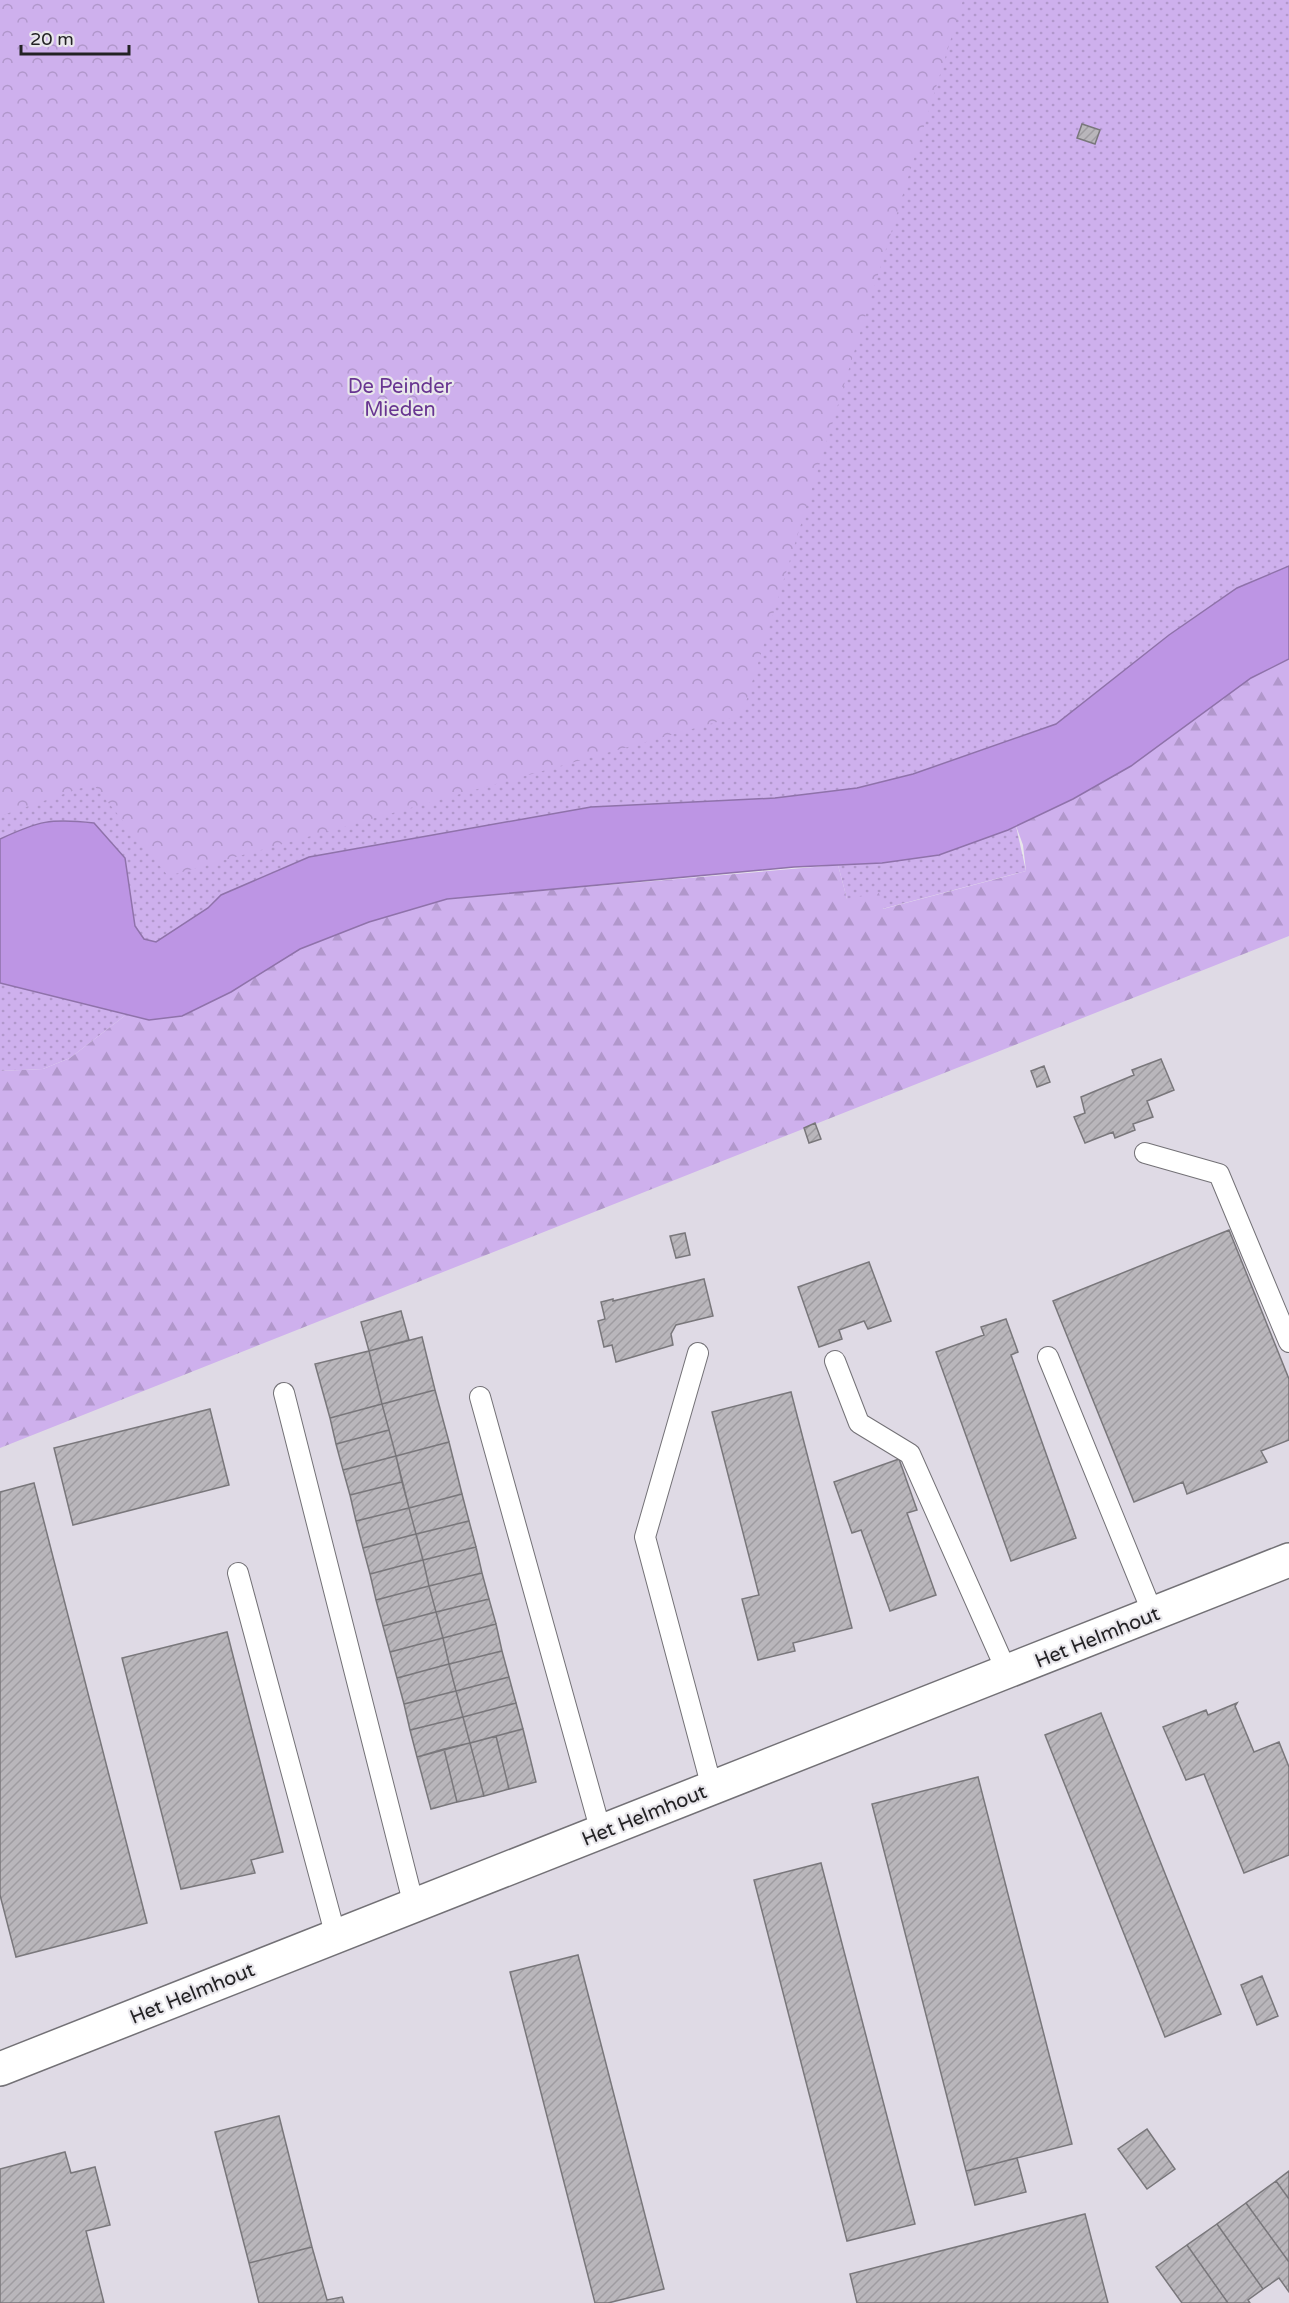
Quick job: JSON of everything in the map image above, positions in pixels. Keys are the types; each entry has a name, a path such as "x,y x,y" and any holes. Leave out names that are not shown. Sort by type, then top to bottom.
{"street":[{"name":"Het Helmhout","path":"0,2069 1289,1560"}],"lane":[{"path":"1145,1153 1219,1174 1289,1342"},
{"path":"698,1353 645,1537 712,1788"},
{"path":"1048,1357 1153,1614"},
{"path":"835,1361 859,1423 910,1454 1007,1672"},
{"path":"284,1393 414,1906"},
{"path":"480,1397 601,1832"},
{"path":"238,1573 336,1937"}],"shaded area":[{"path":"1289,566 1289,659 1251,678 1131,766 1073,799 1008,830 939,855 882,863 794,867 447,899 369,922 300,949 231,992 182,1016 149,1020 0,983 0,839 25,828 55,821 94,823 125,858 135,926 144,939 156,942 208,908 221,895 309,857 591,807 775,798 857,788 913,774 1056,724 1169,635 1237,588"},
{"path":"1289,863 1289,2303 0,2303 0,1401"}],"green space":[{"name":"De Peinder Mieden","path":"0,0 1289,0 1289,566 1237,588 1169,635 1056,724 913,774 857,788 309,857 221,895 208,908 156,943 144,939 135,926 125,858 94,823 45,822 0,839"},
{"name":"De Peinder Mieden","path":"0,0 963,0 742,715 168,876 93,784 0,816"},
{"path":"1289,659 1289,936 0,1448 0,1071 43,1069 70,1058 127,1014 149,1020 231,992 300,949 369,922 447,899 838,865 847,899 879,893 883,909 1026,871 1023,845 1016,826 1073,799 1131,766 1251,678"},
{"path":"1016,826 1026,871 882,909 847,899 838,865 882,863"},
{"path":"0,983 127,1014 70,1058 43,1069 0,1071"}],"building":[{"path":"1082,124 1100,130 1095,144 1077,138"},
{"path":"1161,1059 1174,1090 1147,1101 1153,1117 1133,1124 1135,1130 1115,1138 1113,1132 1085,1143 1074,1117 1085,1113 1081,1097 1134,1075 1132,1070"},
{"path":"1044,1066 1050,1082 1037,1087 1031,1071"},
{"path":"815,1123 821,1139 809,1143 804,1128"},
{"path":"1229,1230 1289,1379 1289,1440 1261,1451 1267,1462 1187,1494 1183,1482 1134,1502 1053,1301"},
{"path":"685,1233 690,1255 676,1258 670,1236"},
{"path":"869,1262 891,1321 868,1329 864,1321 839,1330 842,1339 819,1347 798,1287"},
{"path":"704,1279 713,1316 676,1325 671,1334 673,1345 616,1362 612,1345 604,1347 598,1321 605,1319 601,1302"},
{"path":"401,1311 409,1340 369,1351 361,1322"},
{"path":"1006,1319 1018,1352 1011,1355 1076,1538 1011,1561 936,1352 984,1335 981,1327"},
{"path":"422,1337 435,1390 382,1404 369,1351"},
{"path":"369,1351 382,1404 330,1418 315,1364"},
{"path":"435,1390 449,1442 396,1456 382,1404"},
{"path":"791,1392 852,1628 793,1643 795,1651 758,1660 742,1599 759,1595 712,1412"},
{"path":"382,1404 389,1430 336,1444 330,1418"},
{"path":"210,1409 229,1485 73,1525 54,1448"},
{"path":"389,1430 396,1456 343,1470 336,1444"},
{"path":"449,1442 462,1494 409,1508 396,1456"},
{"path":"396,1456 402,1482 350,1495 343,1470"},
{"path":"899,1459 917,1510 907,1513 936,1595 890,1611 861,1530 852,1533 834,1482"},
{"path":"402,1482 409,1508 356,1521 350,1495"},
{"path":"34,1483 147,1923 16,1957 0,1895 0,1492"},
{"path":"462,1494 469,1521 416,1534 409,1508"},
{"path":"409,1508 416,1534 363,1548 356,1521"},
{"path":"469,1521 476,1547 423,1560 416,1534"},
{"path":"416,1534 423,1560 370,1574 363,1548"},
{"path":"476,1547 482,1573 429,1586 423,1560"},
{"path":"423,1560 429,1586 376,1600 370,1574"},
{"path":"482,1573 489,1599 436,1612 429,1586"},
{"path":"429,1586 436,1612 383,1626 376,1600"},
{"path":"489,1599 496,1624 443,1638 436,1612"},
{"path":"436,1612 443,1638 390,1652 383,1626"},
{"path":"496,1624 502,1651 449,1664 443,1638"},
{"path":"227,1632 283,1852 251,1860 255,1873 181,1889 122,1658"},
{"path":"443,1638 449,1664 397,1678 390,1652"},
{"path":"502,1651 509,1677 456,1691 449,1664"},
{"path":"449,1664 456,1691 404,1704 397,1678"},
{"path":"509,1677 516,1703 463,1717 456,1691"},
{"path":"456,1691 463,1717 410,1730 404,1704"},
{"path":"516,1703 523,1729 470,1743 463,1717"},
{"path":"1237,1703 1235,1706 1254,1752 1279,1742 1289,1767 1289,1855 1244,1873 1204,1774 1186,1780 1163,1727 1206,1710 1208,1715"},
{"path":"1101,1713 1221,2014 1165,2037 1045,1735"},
{"path":"463,1717 470,1743 417,1757 410,1730"},
{"path":"523,1729 536,1782 509,1789 496,1736"},
{"path":"496,1736 509,1789 484,1796 470,1743"},
{"path":"470,1743 484,1796 457,1802 444,1749"},
{"path":"444,1749 457,1802 431,1809 417,1757"},
{"path":"978,1777 1072,2144 966,2171 872,1804"},
{"path":"821,1863 915,2224 847,2241 754,1880"},
{"path":"578,1955 664,2289 608,2303 595,2303 510,1972"},
{"path":"1262,1976 1278,2016 1257,2025 1241,1985"},
{"path":"279,2116 312,2247 249,2263 215,2132"},
{"path":"1147,2129 1175,2169 1147,2189 1118,2149"},
{"path":"65,2152 71,2173 95,2167 110,2225 86,2231 104,2303 0,2303 0,2169"},
{"path":"1017,2158 1026,2192 975,2205 966,2171"},
{"path":"1289,2171 1289,2199 1276,2181"},
{"path":"1276,2181 1289,2199 1289,2262 1246,2203"},
{"path":"1246,2203 1289,2262 1289,2292 1279,2278 1263,2289 1217,2224"},
{"path":"1085,2214 1108,2303 857,2303 850,2274"},
{"path":"1217,2224 1263,2289 1248,2300 1250,2303 1228,2303 1187,2245"},
{"path":"1187,2245 1228,2303 1182,2303 1156,2267"},
{"path":"312,2247 327,2300 342,2297 344,2303 259,2303 249,2263"}]}
